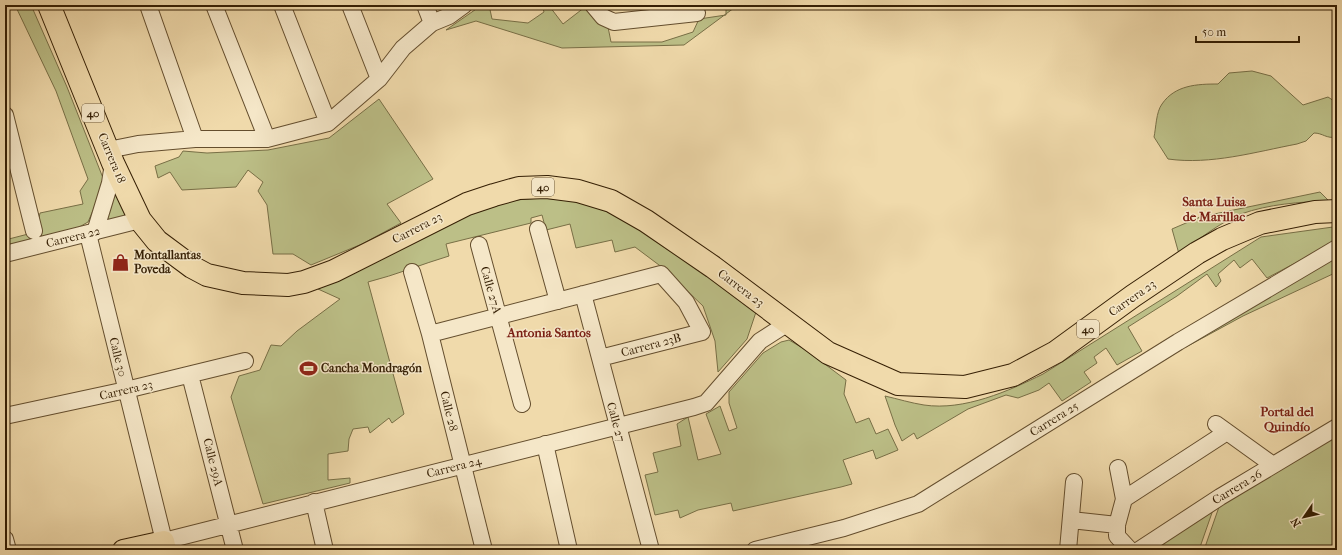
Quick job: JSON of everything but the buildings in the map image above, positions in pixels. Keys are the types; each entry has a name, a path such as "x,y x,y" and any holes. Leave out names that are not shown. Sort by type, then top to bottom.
{"highway":[{"name":"Carrera 18","path":"49,5 110,156 140,220"},
{"name":"Carrera 23","path":"140,220 157,241 173,255 207,275 244,283 288,285 304,282 334,271 467,204 519,188 547,187 578,191 611,201 646,221 713,267 828,353 898,384 966,387 1013,376 1056,352 1133,296 1197,253 1222,239 1260,223 1315,212 1337,211"}],"main road":[{"name":"Carrera 24","path":"122,550 165,545"}],"street":[{"path":"148,5 195,138"},
{"path":"214,5 267,139"},
{"path":"282,5 328,123"},
{"path":"350,5 379,79"},
{"path":"425,5 432,23"},
{"path":"92,233 110,183 110,156 138,144 195,138 267,139 328,123 379,79 403,48 432,23 449,16 464,5"},
{"path":"593,5 603,17 614,22 697,13"},
{"path":"5,116 34,231"},
{"name":"Carrera 22","path":"5,254 140,220"},
{"path":"538,229 558,301"},
{"name":"Calle 30","path":"92,233 126,390 165,545"},
{"name":"Calle 27A","path":"479,245 522,404"},
{"name":"Carrera 25","path":"755,550 844,528 918,504 1178,342 1337,248"},
{"name":"Calle 28","path":"412,272 430,334 484,550"},
{"name":"Carrera 23B","path":"583,294 661,274 686,302 702,332 600,358"},
{"path":"430,334 583,294"},
{"name":"Calle 27","path":"583,294 651,550"},
{"name":"Carrera 24","path":"760,341 768,308"},
{"name":"Carrera 24","path":"165,545 228,525 314,502 706,403 760,341 788,323"},
{"name":"Carrera 23","path":"5,416 246,362"},
{"name":"Calle 29A","path":"190,375 235,550"},
{"name":"Carrera 26","path":"1139,550 1220,497 1337,427"},
{"path":"1124,499 1222,428 1273,465"},
{"path":"545,444 569,550"},
{"path":"1118,468 1124,499 1117,525 1117,536 1130,550"},
{"path":"1068,550 1074,482"},
{"path":"314,502 325,550"},
{"path":"1071,520 1117,525"},
{"path":"5,539 8,550"}],"green space":[{"path":"15,5 31,5 67,87 105,183 88,222 74,230 5,247 5,240 36,232 40,213 83,204 80,191 88,179 56,91"},
{"path":"482,5 489,5 492,19 528,23 544,12 542,5 552,5 550,7 563,24 585,7 593,18 608,27 611,42 662,42 693,32 699,19 724,15 684,45 562,48 476,21 446,30"},
{"path":"726,5 738,5 726,14"},
{"path":"1252,71 1271,76 1303,105 1328,97 1337,103 1337,137 1314,133 1306,141 1297,144 1233,157 1200,160 1168,159 1154,137 1158,111 1167,98 1180,89 1194,85 1218,84 1229,73"},
{"path":"379,99 433,179 387,204 401,223 362,244 311,265 293,254 273,254 267,205 258,191 263,182 248,170 236,187 182,190 170,172 158,178 155,166 179,157 183,151 207,153 268,150 329,138"},
{"path":"113,185 127,216 103,223"},
{"path":"1320,192 1329,201 1284,204 1241,214 1217,227 1179,254 1172,229 1200,217"},
{"path":"541,198 577,202 598,208 619,217 642,230 687,259 747,302 756,312 747,339 718,372 715,341 703,306 663,268 635,247 615,252 612,240 576,248 570,224 546,230 542,215 531,218 531,223 446,244 449,256 368,282 404,414 392,423 389,418 370,433 368,427 353,429 349,439 348,451 328,454 328,480 350,478 350,483 263,504 231,397 239,376 260,370 271,345 281,346 297,331 340,299 318,289 471,213 503,201"},
{"path":"1333,227 1337,228 1337,241 1267,278 1252,259 1240,268 1234,260 1218,274 1221,281 1216,287 1207,274 1177,296 1128,327 1142,351 1117,365 1106,348 1094,357 1097,363 1084,372 1091,382 1062,401 1049,383 1039,390 1018,398 1006,395 968,409 917,439 914,433 902,441 885,396 924,405 939,406 970,402 1001,393 1043,374 1261,237"},
{"path":"1337,257 1337,272 1243,316 1186,347 1190,342"},
{"path":"789,340 806,350 846,380 844,394 856,423 869,418 876,434 888,429 898,450 876,459 873,450 843,460 852,484 841,487 733,511 731,503 698,510 680,518 678,510 655,515 645,475 658,472 653,453 681,446 677,424 688,417 698,460 721,454 706,414 720,406 729,431 737,428 729,403 729,392 763,353 781,342"},
{"path":"1337,434 1337,550 1204,550 1220,504"},
{"path":"1214,507 1199,550 1150,550"}],"place":[{"name":"Montallantas Poveda","path":"121,262"},
{"name":"Cancha Mondragón","path":"308,368"}],"district":[{"name":"Santa Luisa de Marillac","path":"1214,208"},
{"name":"Antonia Santos","path":"549,332"},
{"name":"Portal del Quindío","path":"1287,418"}]}
